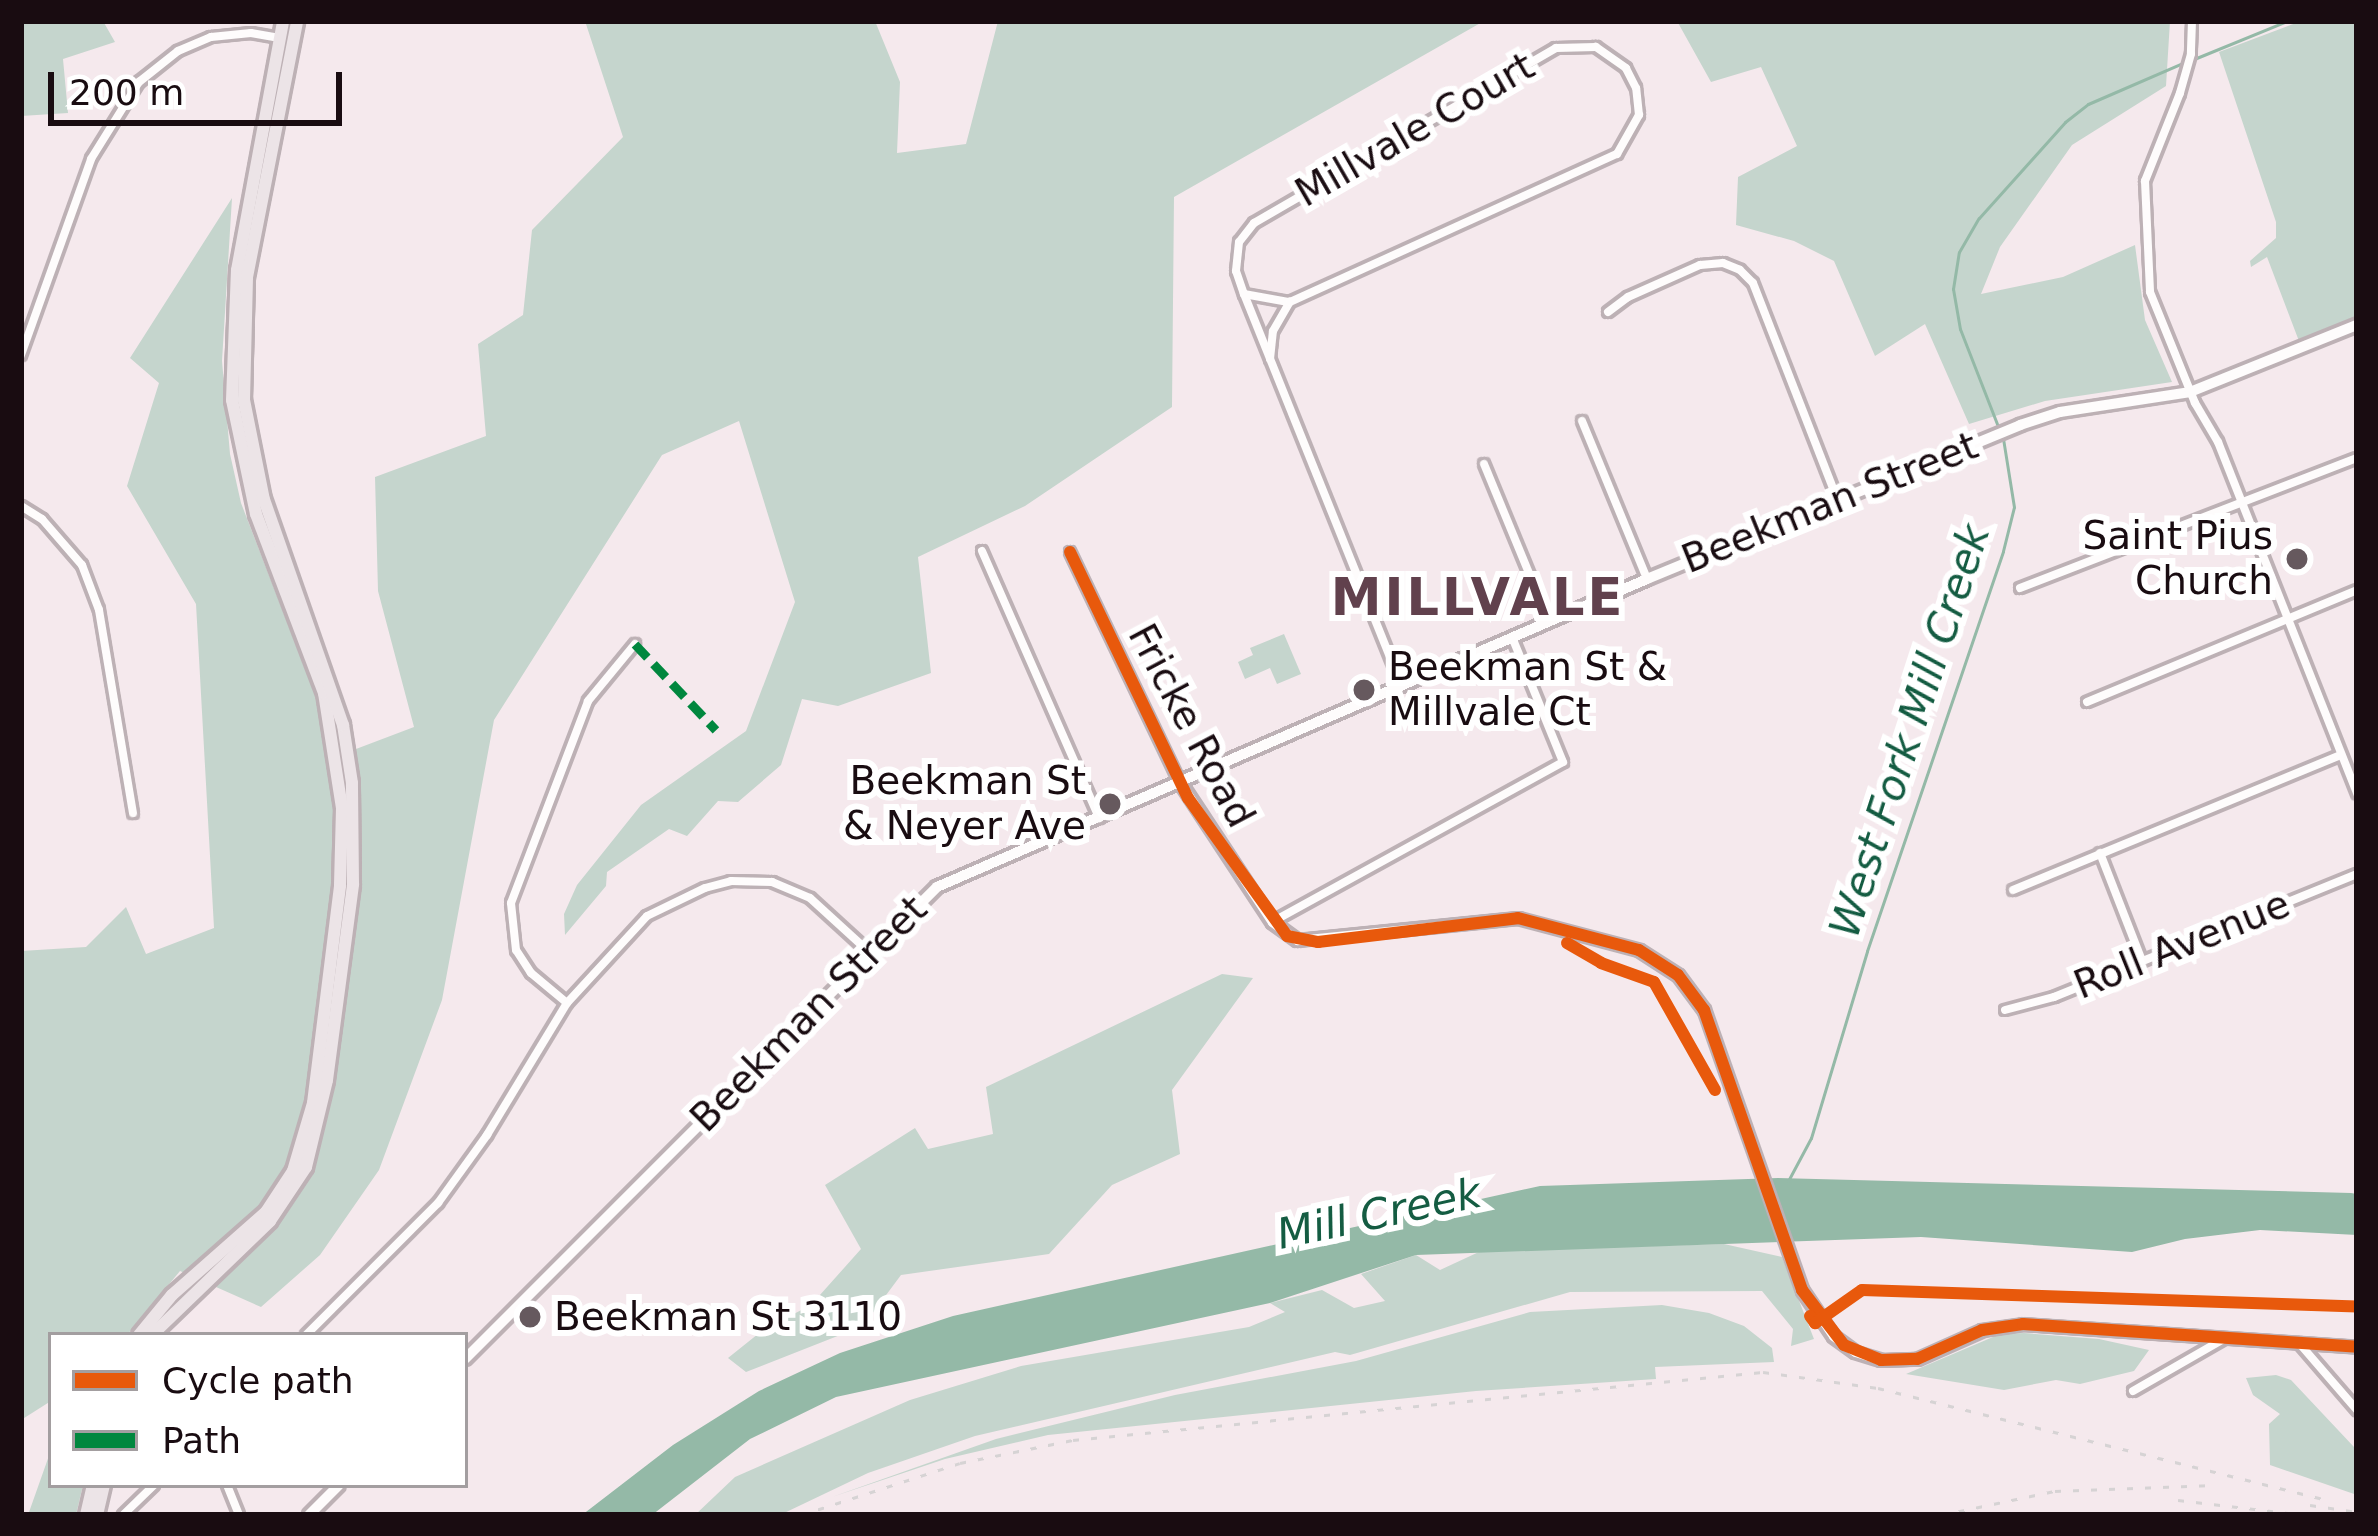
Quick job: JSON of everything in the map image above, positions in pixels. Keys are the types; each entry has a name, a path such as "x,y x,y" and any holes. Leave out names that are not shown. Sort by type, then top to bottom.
{"main road":[{"path":"155,1332 270,1221 306,1167 327,1080 353,884 352,783 343,725 320,646 263,500 244,400 247,277 286,39 283,21"},
{"path":"141,1332 172,1295 266,1212 293,1172 314,1103 340,885 342,808 328,711 256,514 232,400 237,270 286,39 297,21"},
{"name":"Beekman Street","path":"468,1356 868,951 938,887 1647,579 2020,425 2060,412 2190,392 2357,325"},
{"path":"309,1515 336,1488"}],"street":[{"path":"2192,21 2191,54 2180,94 2156,145 2144,195 2150,292 2243,505 2357,793"},
{"path":"21,355 91,159 139,82 194,43 238,33 286,39"},
{"name":"Millvale Court","path":"1290,302 1617,154 1632,136 1639,115 1631,75 1596,47 1556,48 1254,224 1239,242 1236,272 1244,294 1401,686"},
{"path":"1608,313 1628,297 1700,265 1723,262 1740,270 1753,283 1837,498"},
{"path":"1244,294 1290,302"},
{"path":"1270,358 1279,315 1290,302"},
{"path":"1582,422 1647,579"},
{"path":"2020,588 2357,458"},
{"path":"1484,464 1549,622"},
{"path":"21,506 42,518 82,565 99,610 133,813"},
{"path":"982,551 1100,819"},
{"name":"Fricke Road","path":"1070,552 1181,784 1272,922"},
{"path":"2087,702 2357,590"},
{"path":"1512,637 1563,762 1272,922 1297,940 1318,942 1517,918 1651,956 1678,975 1704,1010 1802,1290 1833,1336 1855,1352 1881,1360 1930,1356 1970,1335 2009,1324 2357,1347"},
{"path":"567,1004 531,973 515,950 511,903 588,700 635,644"},
{"path":"2013,890 2341,755"},
{"path":"2100,854 2142,961"},
{"name":"Roll Avenue","path":"2005,1010 2142,961 2357,874"},
{"path":"310,1332 438,1203 488,1136 567,1004 646,916 684,896 731,881 772,882 798,891 868,951"},
{"path":"2133,1391 2227,1337"},
{"path":"2299,1343 2357,1410"},
{"path":"123,1515 151,1488"}],"shaded area":[{"path":"21,21 103,21 115,42 63,59 68,113 21,116"},
{"path":"585,21 875,21 900,82 897,153 966,144 998,21 1484,21 1174,197 1172,407 1025,506 918,557 931,673 838,706 802,699 781,765 738,802 718,801 687,836 669,829 607,872 606,886 565,935 564,914 577,885 641,805 746,731 795,602 739,421 662,455 494,720 442,1000 379,1170 320,1255 261,1307 180,1271 129,1332 48,1332 48,1403 21,1420 21,951 86,947 126,907 146,954 214,928 196,604 127,486 159,383 130,358 232,198 222,361 230,454 241,503 315,694 327,760 414,727 378,591 375,477 486,436 478,344 523,315 532,230 623,137"},
{"path":"1677,21 2170,21 2166,86 2072,145 2000,247 1981,294 2063,277 2135,245 2145,320 2172,382 2045,401 1969,424 1925,324 1875,356 1834,261 1794,241 1736,225 1738,177 1797,146 1761,67 1711,82"},
{"path":"2301,21 2357,21 2357,325 2302,349 2267,257 2251,267 2250,261 2276,238 2276,222 2219,52"},
{"path":"1284,634 1301,674 1277,684 1270,668 1245,679 1238,662 1253,655 1250,648"},
{"path":"1222,974 1253,978 1172,1090 1180,1154 1112,1185 1049,1254 901,1275 863,1326 746,1372 728,1358 763,1330 811,1305 861,1249 825,1185 915,1128 928,1149 993,1134 986,1087"},
{"path":"1778,1178 2351,1193 2357,1194 2357,1235 2260,1230 2185,1239 2132,1252 1921,1237 1416,1255 1270,1303 836,1397 750,1439 652,1515 582,1515 673,1445 759,1391 840,1353 953,1316 1540,1186"},
{"path":"1724,1244 1782,1257 1814,1339 1791,1346 1793,1329 1762,1291 1570,1292 1350,1355 1335,1352 975,1436 868,1473 780,1515 695,1515 735,1477 910,1400 1021,1366 1249,1327 1285,1312 1270,1303 1322,1290 1354,1308 1385,1301 1361,1274 1416,1255 1440,1270 1481,1251"},
{"path":"1662,1305 1709,1313 1744,1326 1772,1348 1774,1362 1655,1367 1656,1379 1476,1391 1048,1435 945,1459 832,1497 996,1439 1175,1395 1356,1361 1530,1312"},
{"path":"2000,1334 2099,1339 2149,1350 2134,1371 2080,1384 2056,1380 2004,1390 1906,1374"},
{"path":"2276,1375 2291,1380 2354,1447 2357,1495 2270,1465 2269,1424 2280,1414 2253,1395 2246,1378"},
{"path":"48,1458 48,1488 82,1488 76,1515 28,1515"}],"waterway":[{"name":"West Fork Mill Creek","path":"2194,59 2287,21"},
{"name":"West Fork Mill Creek","path":"1999,429 1960,329 1953,289 1959,252 1979,218 2065,122 2088,104 2185,62"},
{"name":"West Fork Mill Creek","path":"1788,1181 1811,1138 1867,951 2003,551 2014,507 2003,438"}],"railway":[{"path":"801,1515 960,1463 1073,1440 1763,1372 1878,1388 2328,1500"},
{"path":"1941,1515 2055,1491 2208,1485"},
{"path":"2178,1500 2305,1515"},
{"path":"2310,1505 2357,1512"}],"marked path":[{"path":"635,644 716,730"}],"cycle path":[{"path":"1070,552 1188,798 1287,936 1318,942 1518,918 1639,950 1678,975 1704,1010 1802,1290 1844,1345 1881,1360 1917,1359 1982,1330 2023,1324 2357,1347"},
{"path":"1567,943 1601,963 1654,982 1715,1090"},
{"path":"1810,1316 1815,1323 1862,1290 2357,1306"}],"place":[{"name":"Saint Pius Church","path":"2297,559"},
{"name":"Beekman St & Millvale Ct","path":"1364,690"},
{"name":"Beekman St & Neyer Ave","path":"1110,804"},
{"name":"Beekman St 3110","path":"530,1317"}],"district":[{"name":"MILLVALE","path":"1478,598"}],"water label":[{"name":"Mill Creek","path":"1379,1214"}]}
